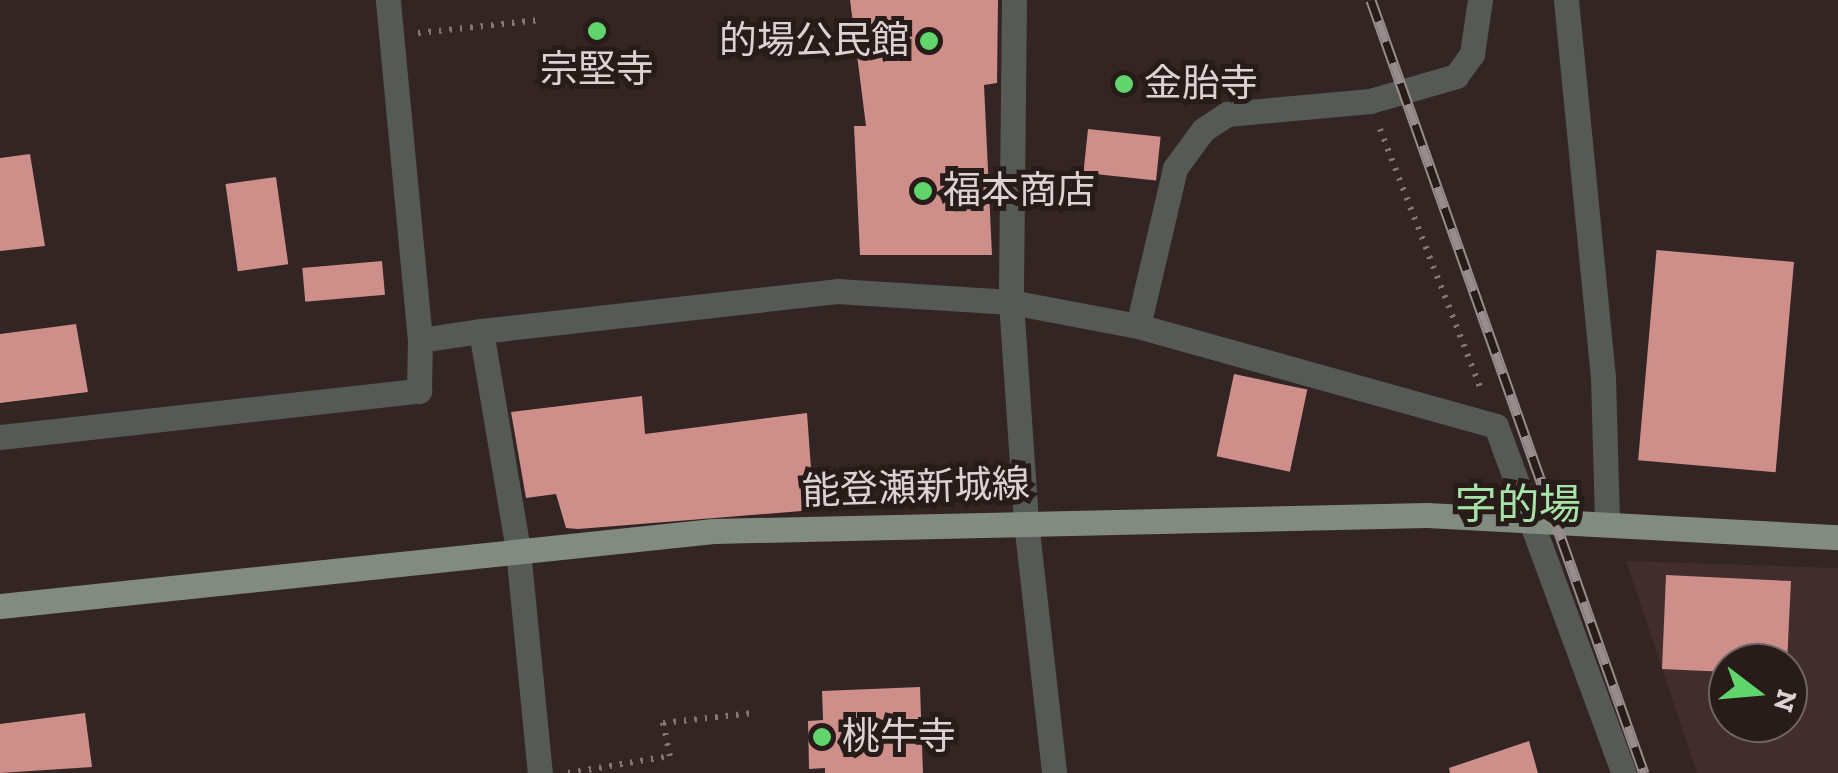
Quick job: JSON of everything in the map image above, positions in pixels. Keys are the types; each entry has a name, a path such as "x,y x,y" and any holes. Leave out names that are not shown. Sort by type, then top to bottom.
{"main road":[{"name":"能登瀬新城線","path":"0,606 713,531 1427,516 1608,522 1838,537"}],"street":[{"path":"0,437 419,391 420,340 388,0"},
{"path":"1014,0 1010,302 1026,522 1054,773"},
{"path":"1138,326 1174,168 1202,130 1227,114 1370,101 1456,76 1472,54 1480,0"},
{"path":"1566,0 1604,377 1608,522"},
{"path":"420,340 838,291 1010,302 1138,326 1496,426 1624,773"},
{"path":"481,332 518,550 540,773"}],"path":[{"path":"392,36 540,20"},
{"path":"1370,101 1496,426"},
{"path":"566,773 670,756 664,723 753,713"}],"shaded area":[{"path":"1626,561 1838,568 1838,773 1697,773"}],"building":[{"path":"850,0 998,0 997,83 984,85 992,255 860,255 854,126 866,126"},
{"path":"1088,129 1161,137 1156,180 1083,173"},
{"path":"30,154 45,246 0,251 0,158"},
{"path":"276,177 288,264 238,271 225,184"},
{"path":"1657,250 1794,262 1776,472 1638,460"},
{"path":"382,261 385,295 305,302 302,268"},
{"path":"76,324 88,392 0,403 0,334"},
{"path":"1234,374 1307,390 1290,472 1217,456"},
{"path":"642,396 645,434 807,413 814,510 578,529 566,528 556,494 526,498 511,412"},
{"path":"1666,575 1791,581 1788,643 1708,643 1708,671 1662,669"},
{"path":"920,687 923,773 825,773 825,768 809,769 808,721 823,720 822,691"},
{"path":"85,713 92,767 0,773 0,724"},
{"path":"1529,741 1538,773 1450,773 1449,768"}],"railway":[{"path":"1371,0 1644,773"}],"place":[{"name":"宗堅寺","path":"597,31"},
{"name":"的場公民館","path":"929,41"},
{"name":"金胎寺","path":"1124,84"},
{"name":"福本商店","path":"923,191"},
{"name":"桃牛寺","path":"822,737"}],"district":[{"name":"字的場","path":"1518,505"}]}
